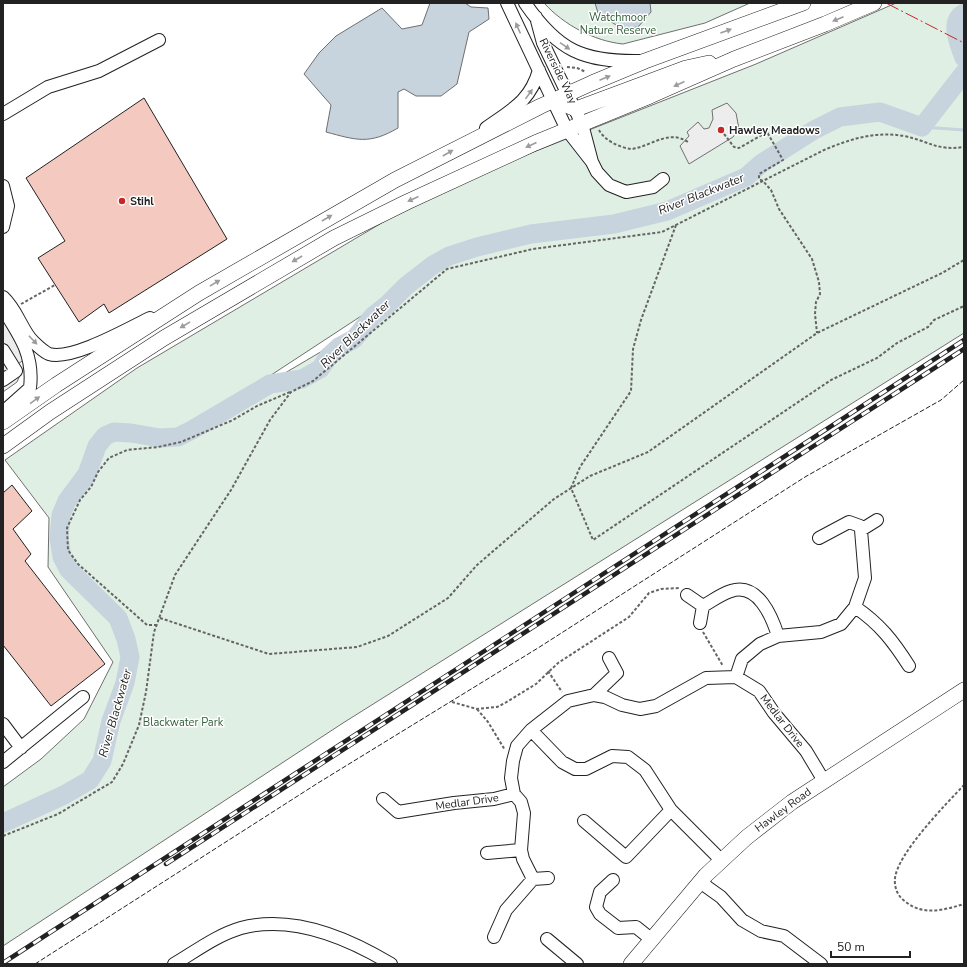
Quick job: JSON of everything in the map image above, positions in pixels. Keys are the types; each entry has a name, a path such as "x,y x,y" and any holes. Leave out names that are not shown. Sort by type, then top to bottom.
{"main road":[{"path":"3,422 56,385 199,293 395,180 431,163 465,143 554,100 645,61 802,3"},
{"path":"3,446 50,412 164,338 334,238 474,170 567,130 590,125 650,96 734,59 818,27 874,3"},
{"path":"554,100 576,109 686,68 734,59"},
{"name":"Hawley Road","path":"631,964 700,882 721,860 772,817 824,781 964,690"}],"street":[{"name":"Riverside Way","path":"507,3 567,130 592,162"},
{"name":"Riverside Way","path":"525,3 549,32 566,47 582,54 610,61 645,61"},
{"name":"Riverside Way","path":"536,17 544,43 576,109 590,125 592,162"},
{"path":"3,114 48,87 99,71 159,40"},
{"name":"Riverside Way","path":"465,143 524,100 533,89 539,70"},
{"path":"592,162 597,172 609,185 626,192 653,186 662,179"},
{"path":"3,186 8,206 3,227"},
{"path":"8,309 31,339 49,354 59,354 86,349 199,293"},
{"path":"3,297 15,328 29,357 32,372 30,388 3,412"},
{"path":"3,350 16,371 4,380"},
{"path":"861,530 877,520"},
{"path":"732,677 742,659 760,644 778,636 821,632 841,624 855,607 865,578 860,526 849,522 819,538"},
{"path":"703,606 732,591 745,590 757,598 770,614 778,636"},
{"path":"687,595 703,606"},
{"path":"700,623 703,606"},
{"path":"855,607 873,620 892,639 909,666"},
{"path":"594,695 617,673 609,658"},
{"name":"Medlar Drive","path":"533,879 520,850 524,813 521,802 514,794 510,778 513,761 517,746 531,730 568,701 594,695 605,697 622,705 640,709 656,706 706,678 732,677 759,691 774,714 806,751 824,781"},
{"path":"3,762 83,697"},
{"path":"3,724 20,748"},
{"path":"531,730 562,762 575,769 586,769 612,756 628,757 645,770 671,810 721,860"},
{"name":"Medlar Drive","path":"383,799 398,812 494,799 514,794"},
{"path":"584,821 626,857 671,810"},
{"path":"487,853 520,850"},
{"path":"494,937 506,910 533,879 548,878"},
{"path":"613,880 600,892 596,907 600,914 618,928 636,927 651,940"},
{"path":"700,882 721,897 742,920 761,931 784,936 821,964"},
{"path":"174,964 216,938 241,928 262,924 288,925 322,932 370,952 391,964"},
{"path":"547,939 577,964"}],"path":[{"path":"567,67 577,68 587,73"},
{"path":"590,125 602,135 626,148 638,148 672,136 682,138 688,142"},
{"path":"721,130 734,147 739,148 766,132 783,160 759,174 758,177 770,190 779,209 812,259 819,288 815,314 817,333"},
{"path":"157,625 147,625 78,564 68,550 67,528 80,500 109,458 127,450 158,447 181,442 233,420 257,406 313,381 447,269 533,249 662,232 824,150 849,139 868,136 905,136 937,148 950,149 964,147"},
{"path":"676,225 641,320 633,349 631,391 580,467 571,488 592,540 830,380 877,358 897,343 928,328 934,320 950,314 964,306"},
{"path":"160,618 268,654 357,648 388,636 448,598 477,565 554,499 590,476 648,452 817,333 853,314 942,273 964,260"},
{"path":"8,309 55,285"},
{"path":"3,836 58,814 75,805 112,782 124,764 139,726 146,692 154,632 176,575 231,490 270,420 291,392"},
{"path":"452,702 477,709 497,707 524,692 558,663 630,617 649,593 661,589 676,587 685,590 687,595"},
{"path":"700,623 705,636 732,677"},
{"path":"548,671 568,701"},
{"path":"477,709 513,761"},
{"path":"964,785 933,819 907,853 895,877 896,889 900,898 912,908 931,912 964,904"}],"green space":[{"name":"Watchmoor Nature Reserve","path":"544,3 750,3 705,23 623,44 591,36 580,31 552,11"},
{"name":"Hawley Meadows","path":"896,3 964,3 964,333 343,723 3,946 3,787 41,759 84,719 113,662 48,567 49,518 5,460 137,368 390,218 498,166 756,64","holes":["375,307 373,321 175,438"]}],"shaded area":[{"path":"430,3 465,3 471,7 488,8 489,19 469,32 457,84 441,96 416,96 404,89 398,92 398,128 379,137 370,139 354,139 326,132 331,105 304,74 319,53 336,36 382,8 402,29 422,25"},
{"path":"595,3 650,3 651,12 638,27 622,29 598,13"},
{"path":"727,103 736,113 739,129 733,137 689,164 680,146 689,136 687,132 698,122 704,129 709,128 713,119 712,110"},
{"path":"3,320 25,359 18,364 21,373 17,382 3,392"}],"building":[{"name":"Stihl","path":"144,98 227,239 109,313 104,304 79,322 38,258 65,241 26,178"},
{"path":"12,485 32,511 13,529 31,554 25,561 105,664 51,706 3,645 3,493"}],"waterway":[{"name":"River Blackwater","path":"964,13 959,17 956,28 956,34 964,58"},
{"name":"River Blackwater","path":"3,823 64,795 90,780 102,761 111,721 125,683 130,657 126,639 118,618 69,570 62,557 59,538 61,515 67,501 87,474 97,446 105,436 114,432 131,433 160,438 178,437 270,384 302,379 320,369 329,356 339,347 354,339 373,316 387,305 406,286 433,265 449,256 477,247 531,234 614,224 667,211 746,177 762,163 814,130 840,117 880,112 922,127 964,73"},
{"path":"922,127 964,130"}],"railway":[{"path":"3,963 964,340"},
{"path":"166,864 964,349"}],"fence":[{"path":"35,964 318,783 538,648 805,477 941,400 964,380"}],"power":[{"path":"886,3 964,43"}],"place":[{"name":"Hawley Meadows","path":"721,130"},
{"name":"Stihl","path":"122,201"}],"park label":[{"name":"Blackwater Park","path":"183,722"}]}
